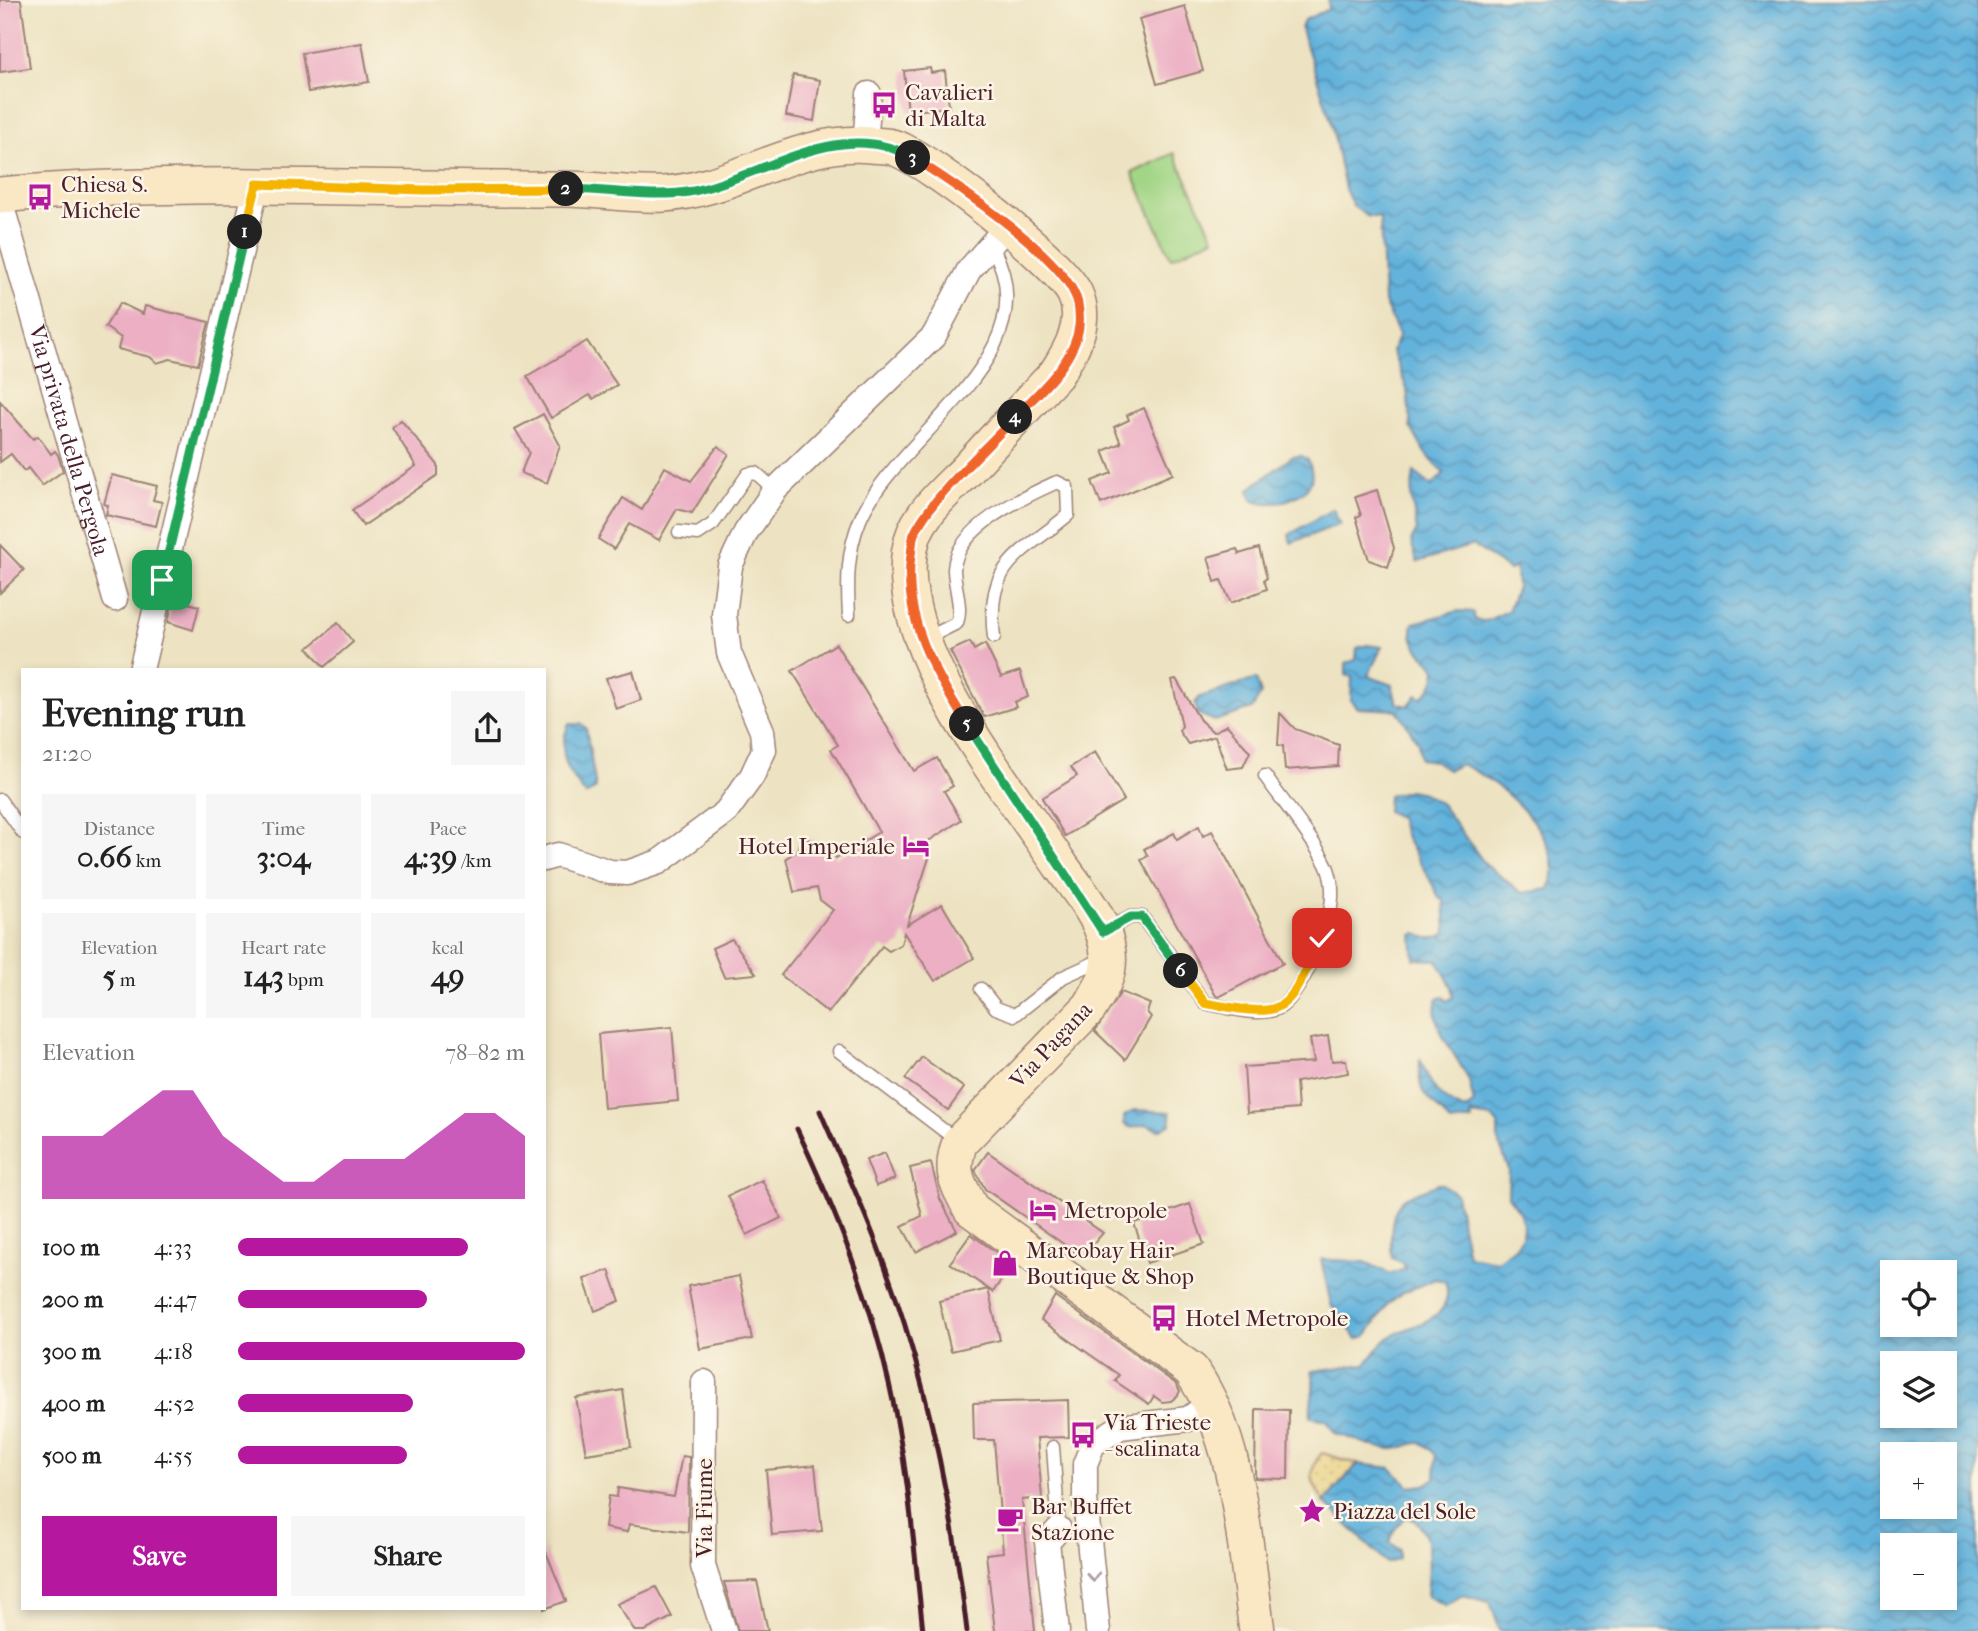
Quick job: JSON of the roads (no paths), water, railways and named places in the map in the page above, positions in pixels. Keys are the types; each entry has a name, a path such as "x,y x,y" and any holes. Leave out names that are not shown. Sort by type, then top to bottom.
{"main road":[{"path":"0,195 101,186 257,184 423,190 605,189 660,194 692,191 719,184 776,160 847,142 895,148 999,235 1043,255 1076,296 1079,327 1069,353 1056,374 934,505 914,536 909,570 912,601 930,663 1106,944"},
{"name":"Via Pagana","path":"960,1142 1090,1007 1106,981 1106,944"},
{"path":"960,1142 952,1162 956,1180 971,1209 1191,1370 1213,1402 1236,1493 1257,1631"}],"street":[{"path":"865,145 869,94"},
{"path":"141,668 257,184"},
{"name":"Via privata della Pergola","path":"0,200 116,599"},
{"path":"546,858 558,855 610,872 627,873 649,866 726,812 752,776 764,750 762,731 729,653 724,615 725,583 746,532 775,490 934,336 969,270 999,235"},
{"name":"Via Fiume","path":"704,1382 703,1566 724,1631"},
{"path":"1098,1631 1085,1499 1085,1464 1093,1444 1120,1427 1188,1419 1213,1402"},
{"path":"1057,1631 1047,1542 1059,1529"}],"lane":[{"path":"849,615 848,563 860,520 883,481 958,401 976,375 1004,321 1006,278 999,235"},
{"path":"679,532 698,534 713,524 748,474 756,473 775,490"},
{"path":"922,640 957,623 960,616 954,581 955,561 962,546 988,520 1026,496 1057,482 1067,487 1069,515 1007,563 996,584 992,618 994,637"},
{"path":"981,989 996,1008 1016,1015 1106,944 1131,917 1142,917 1205,1003 1255,1012 1278,1009 1292,998 1322,938 1331,908 1332,886 1327,866 1265,776"},
{"path":"0,800 21,830"},
{"path":"839,1051 960,1142"},
{"path":"1053,1447 1059,1529"}],"water":[{"path":"1328,0 1978,0 1978,1631 1500,1631 1490,1602 1463,1595 1445,1605 1427,1596 1428,1549 1426,1537 1415,1520 1405,1518 1394,1530 1390,1542 1399,1550 1399,1559 1387,1563 1324,1502 1358,1464 1391,1468 1410,1487 1425,1485 1435,1478 1436,1456 1424,1444 1397,1449 1377,1447 1335,1433 1327,1420 1311,1417 1314,1382 1312,1371 1366,1364 1387,1339 1438,1313 1445,1305 1447,1295 1445,1281 1435,1279 1402,1293 1389,1303 1366,1336 1357,1339 1331,1305 1321,1259 1365,1262 1391,1274 1405,1269 1403,1263 1392,1258 1391,1234 1397,1208 1407,1197 1437,1184 1442,1184 1456,1194 1468,1256 1497,1261 1514,1249 1522,1238 1520,1212 1508,1196 1509,1170 1498,1140 1498,1124 1492,1118 1471,1115 1472,1120 1450,1123 1423,1092 1420,1059 1436,1091 1448,1102 1465,1110 1474,1103 1469,1081 1437,1020 1437,999 1444,997 1447,1001 1453,997 1452,987 1437,960 1414,959 1412,935 1417,933 1432,938 1446,933 1444,900 1439,898 1412,849 1399,817 1387,811 1388,796 1409,790 1423,793 1441,804 1485,864 1522,893 1549,889 1553,871 1550,852 1541,833 1528,815 1495,784 1461,764 1448,770 1435,761 1420,759 1418,742 1397,710 1358,708 1351,700 1352,677 1346,675 1346,663 1356,660 1357,648 1367,645 1382,647 1368,676 1392,685 1397,703 1408,706 1417,695 1421,698 1430,689 1436,669 1415,643 1413,623 1459,611 1473,612 1475,620 1486,621 1508,611 1517,587 1516,567 1509,570 1473,545 1417,562 1411,541 1417,530 1411,496 1414,472 1432,486 1444,473 1425,453 1411,428 1407,389 1392,351 1399,335 1384,302 1380,218 1367,216 1353,206 1345,189 1331,121 1301,29 1304,20 1329,9"},
{"path":"1302,456 1308,460 1311,468 1311,481 1307,488 1293,498 1276,503 1252,499 1249,490 1253,486 1292,457"},
{"path":"1333,509 1340,524 1291,543 1289,535"},
{"path":"1256,679 1261,694 1252,709 1215,721 1198,714 1195,703 1200,697"},
{"path":"569,724 581,724 586,728 596,788 586,795 566,762 564,744"},
{"path":"1135,1110 1170,1112 1171,1123 1159,1130 1146,1124 1132,1128 1124,1124 1124,1116"}],"railway":[{"path":"820,1111 875,1239 912,1349 936,1442 954,1536 967,1631"},
{"path":"797,1129 850,1254 881,1350 896,1414 906,1475 923,1631"}],"place":[{"name":"Cavalieri di Malta","path":"884,105"},
{"name":"Chiesa S. Michele","path":"40,197"},
{"name":"Hotel Imperiale","path":"916,846"},
{"name":"Metropole","path":"1043,1210"},
{"name":"Marcobay Hair Boutique & Shop","path":"1005,1263"},
{"name":"Hotel Metropole","path":"1164,1318"},
{"name":"Via Trieste - scalinata","path":"1083,1435"},
{"name":"Piazza del Sole","path":"1312,1511"},
{"name":"Bar Buffet Stazione","path":"1010,1519"}]}
